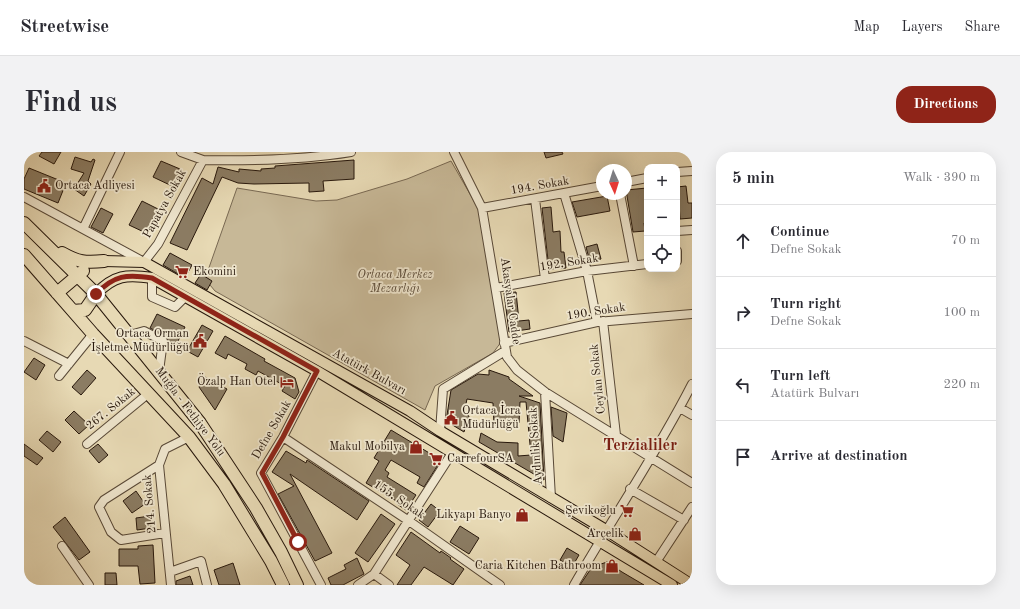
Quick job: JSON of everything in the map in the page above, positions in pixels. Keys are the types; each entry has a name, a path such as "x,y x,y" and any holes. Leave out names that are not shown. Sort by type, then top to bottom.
{"highway":[{"name":"Muğla - Fethiye Yolu","path":"24,223 78,274 96,294 200,423 230,466 281,552 297,585"},
{"path":"44,242 74,260 86,263 104,261"},
{"name":"Muğla - Fethiye Yolu","path":"24,255 93,334 189,437 224,484 271,561 283,585"},
{"path":"57,293 86,268 104,261"},
{"path":"73,311 85,310 96,294"}],"main road":[{"path":"104,261 144,262"},
{"name":"Atatürk Bulvarı","path":"144,262 410,411 440,431 606,530 692,585"},
{"name":"Atatürk Bulvarı","path":"96,294 113,279 138,276 152,278 317,371 672,585"}],"street":[{"path":"83,229 120,152"},
{"path":"181,152 203,160 258,161 315,158 351,152"},
{"name":"Akasyalar Cadde","path":"454,152 482,208 507,358 517,370 545,392 692,482"},
{"name":"Papatya Sokak","path":"144,262 158,244 203,160"},
{"path":"680,172 692,171"},
{"path":"632,181 644,179"},
{"name":"194. Sokak","path":"482,208 596,187"},
{"name":"Ceylan Sokak","path":"564,194 600,322 616,435"},
{"name":"Atatürk Bulvarı","path":"24,197 144,262"},
{"path":"535,199 544,278"},
{"path":"621,200 634,266"},
{"path":"680,231 692,230"},
{"name":"192. Sokak","path":"496,288 586,271 644,264"},
{"path":"152,278 152,298 175,307 185,297"},
{"name":"190. Sokak","path":"440,431 443,389 505,347 600,322 692,314"},
{"path":"130,335 144,331 163,341 159,371"},
{"path":"59,376 93,334"},
{"path":"24,341 69,364"},
{"name":"Defne Sokak","path":"317,371 283,437 262,473 321,585"},
{"path":"574,585 630,489 651,458 692,384"},
{"name":"Aydınlık Sokak","path":"545,392 551,498"},
{"name":"267. Sokak","path":"87,444 149,393"},
{"path":"680,408 692,416"},
{"name":"214. Sokak","path":"171,585 159,465 165,449 189,437"},
{"name":"155. Sokak","path":"283,437 409,521 490,582 500,585"},
{"path":"358,585 374,574 452,453"},
{"path":"159,465 104,500 99,507 111,532 121,540 165,533"},
{"path":"630,489 684,520"},
{"path":"656,562 692,507"},
{"path":"62,546 89,585"},
{"path":"170,572 201,561 207,585"},
{"path":"374,574 389,585"}],"green space":[{"name":"Ortaca Merkez Mezarlığı","path":"451,161 478,208 504,338 493,353 435,386 425,410 215,291 205,279 237,188 316,201 337,200 407,179"}],"building":[{"path":"42,152 61,152 54,164 39,156"},
{"path":"544,152 562,152 563,154 546,158"},
{"path":"75,157 91,162 93,159 95,160 88,181 91,184 84,196 74,189 84,173 71,169"},
{"path":"354,160 354,179 323,181 324,191 309,192 309,183 238,183 222,177 187,250 170,243 202,178 213,184 218,167 239,172 239,169 261,171 261,169 275,168 275,166"},
{"path":"161,161 180,169 172,186 153,177"},
{"name":"Ortaca Adliyesi","path":"29,168 66,183 58,203 24,189 24,179"},
{"path":"686,186 688,203 692,203 692,218 680,219 680,187"},
{"path":"644,188 644,231 633,232 628,200 632,200 632,189"},
{"path":"596,198 596,200 608,200 610,211 577,217 572,202"},
{"path":"142,201 158,209 146,233 129,225"},
{"path":"551,207 553,232 560,231 561,252 564,252 566,268 549,269 542,208"},
{"path":"101,208 113,214 103,233 91,227"},
{"path":"597,244 601,259 590,262 586,247"},
{"path":"170,253 192,265 185,278 163,265"},
{"path":"201,274 212,281 207,290 195,283"},
{"path":"516,292 519,321 529,320 530,329 509,332 504,293"},
{"path":"157,314 185,327 176,345 168,342 166,336 150,328"},
{"name":"Ortaca Orman İşletme Müdürlüğü","path":"202,325 213,331 198,357 187,351"},
{"path":"225,336 265,359 264,361 295,378 299,392 295,399 282,391 285,386 258,371 256,375 245,369 247,364 228,354 226,359 215,353"},
{"path":"34,358 45,365 36,380 24,372"},
{"path":"87,370 96,378 81,395 72,387"},
{"path":"489,370 509,377 509,379 533,396 519,396 540,403 544,480 479,442 481,433 497,442 518,443 518,456 531,455 526,402 520,402 519,423 494,425 493,403 467,399 464,413 469,416 464,432 446,421 451,390 478,374 489,375"},
{"path":"205,377 227,389 215,410 199,387"},
{"path":"551,407 567,413 563,442 553,436"},
{"path":"74,411 89,425 79,434 65,420"},
{"path":"391,430 441,460 424,487 417,483 420,477 391,460 385,470 389,473 387,477 416,495 406,510 397,504 398,502 366,483 379,461 374,458"},
{"path":"47,431 61,442 53,452 39,440"},
{"path":"24,444 43,458 37,465 24,456"},
{"path":"98,444 108,455 99,463 89,451"},
{"path":"286,451 306,463 307,460 369,501 357,520 290,474 332,553 315,561 278,494 294,486 272,472"},
{"path":"136,491 145,504 132,513 123,501"},
{"path":"431,504 440,511 428,527 419,520"},
{"path":"381,514 395,524 368,562 355,553"},
{"path":"150,516 151,528 137,530 136,518"},
{"path":"65,517 90,552 79,560 53,527"},
{"path":"460,526 479,538 469,554 450,542"},
{"path":"411,532 440,553 441,551 464,569 453,585 424,567 411,585 397,585 410,565 396,555"},
{"path":"153,545 155,583 140,584 138,566 119,566 119,549 138,549 138,546"},
{"path":"567,548 579,555 572,567 560,560"},
{"path":"357,558 364,574 343,585 331,585 328,578 346,569 344,565"},
{"path":"607,562 644,585 580,585 592,567"},
{"path":"233,563 240,585 219,585 214,570"},
{"path":"105,573 116,573 117,585 105,585"},
{"path":"190,576 193,585 176,585 176,581"}],"place":[{"name":"Ortaca Adliyesi","path":"44,186"},
{"name":"Ekomini","path":"182,272"},
{"name":"Ortaca Orman İşletme Müdürlüğü","path":"200,341"},
{"name":"Özalp Han Otel","path":"287,382"},
{"name":"Ortaca İcra Müdürlüğü","path":"451,418"},
{"name":"Makul Mobilya","path":"416,447"},
{"name":"CarrefourSA","path":"436,459"},
{"name":"Şevikoğlu","path":"627,511"},
{"name":"Likyapı Banyo","path":"522,515"},
{"name":"Arçelik","path":"635,534"},
{"name":"Caria Kitchen Bathroom","path":"612,566"}],"district":[{"name":"Terzialiler","path":"640,446"}],"route":[{"path":"96,294 113,279 138,276 152,278 317,371 283,437 262,473 298,542"}]}
